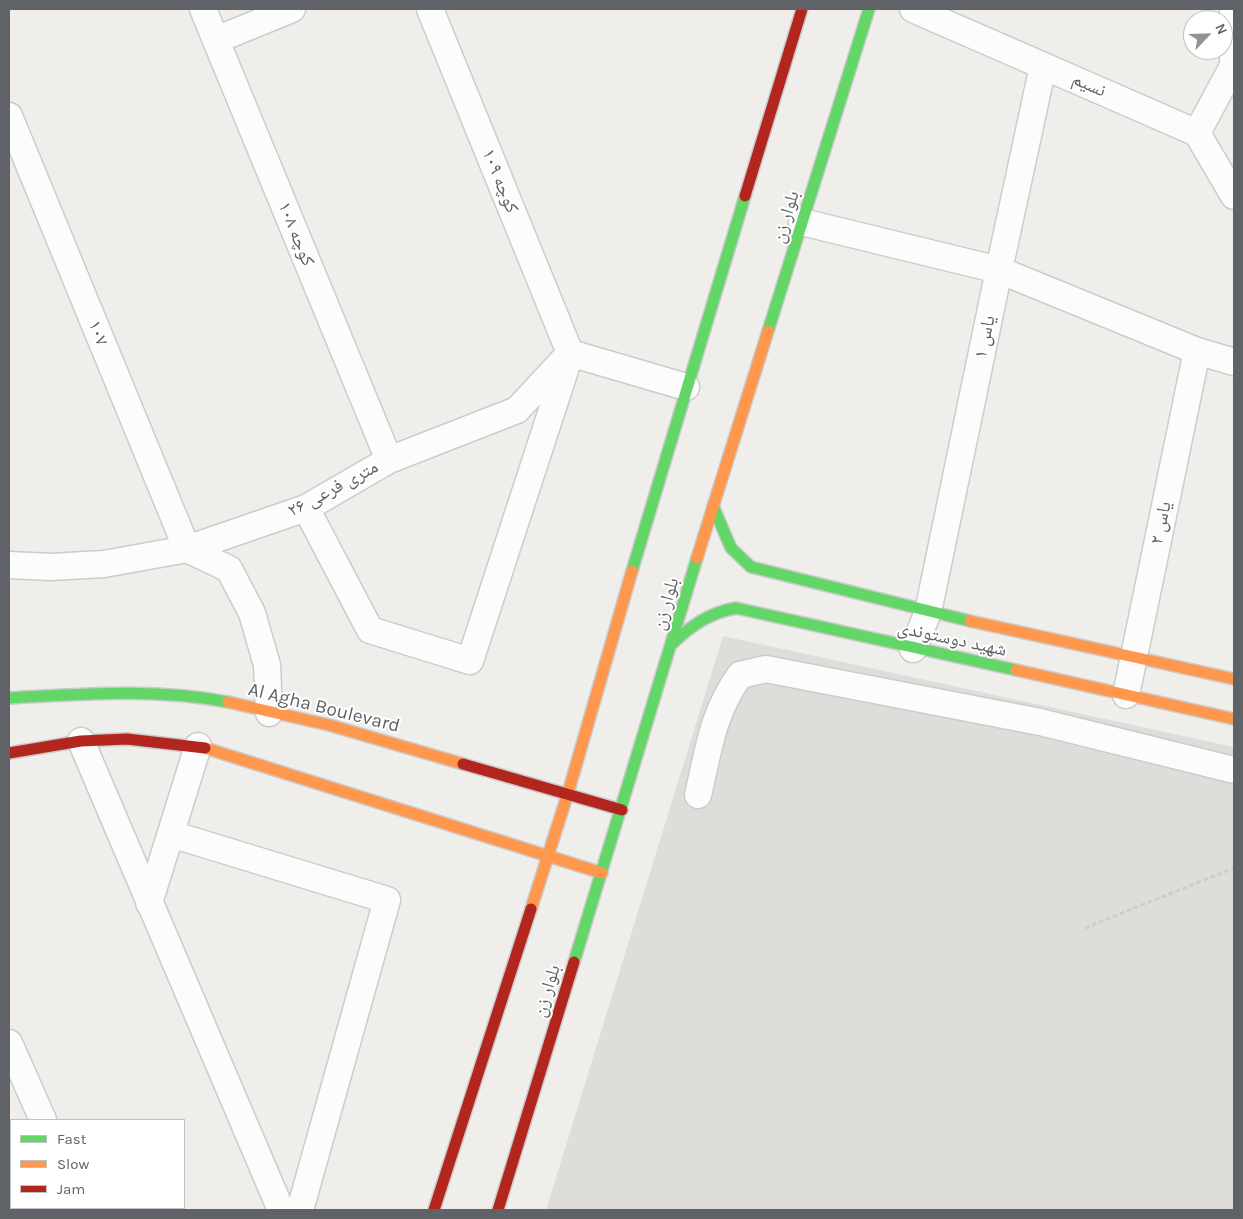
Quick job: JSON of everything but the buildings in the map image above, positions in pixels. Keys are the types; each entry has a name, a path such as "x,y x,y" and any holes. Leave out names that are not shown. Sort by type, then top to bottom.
{"main road":[{"path":"434,1210 568,793 686,387 802,9"},
{"name":"بلوار زن","path":"498,1210 673,644 713,506 869,9"},
{"name":"شهید دوستوندی","path":"713,506 726,541 738,558 751,567 928,612 1234,679"},
{"name":"شهید دوستوندی","path":"673,644 697,620 717,611 736,608 913,649 1234,719"},
{"name":"Al Agha Boulevard","path":"9,698 94,693 156,693 181,694 226,702 269,713 329,724 622,810"},
{"path":"9,753 81,741 127,740 198,746 602,873"}],"street":[{"name":"کوچه ۱۰۸","path":"203,9 389,460"},
{"path":"216,40 292,9"},
{"name":"کوچه ۱۰۹","path":"430,9 570,353"},
{"name":"نسیم","path":"913,9 1197,133"},
{"path":"1233,9 1233,66 1197,133 1234,196"},
{"name":"یاس ۱","path":"913,649 928,612 999,270 1044,66"},
{"name":"۱۰۷","path":"9,116 187,548"},
{"path":"802,222 999,270 1197,351 1234,362"},
{"name":"یاس ۲","path":"1126,695 1197,351"},
{"path":"306,508 370,630 470,661 570,353 686,387"},
{"name":"۲۶ متری فرعی","path":"9,565 50,567 104,564 187,548 306,508 389,460 517,410 570,353"},
{"path":"187,548 229,569 252,613 267,665 269,713"},
{"path":"698,795 717,714 726,694 740,675 766,669 1040,722 1234,770"},
{"path":"81,741 281,1210"},
{"path":"149,902 198,746"},
{"path":"171,834 387,900 300,1210"},
{"path":"9,1043 43,1119"}],"path":[{"path":"1085,928 1234,868"}],"shaded area":[{"path":"723,636 1234,747 1234,1210 546,1210"}],"traffic: fast":[{"path":"768,331 869,9"},
{"path":"632,571 745,196"},
{"path":"713,506 731,548 751,567 970,621"},
{"path":"574,962 697,558"},
{"path":"673,643 687,631 709,617 736,608 1016,670"},
{"path":"9,698 119,693 173,695 228,702"}],"traffic: slow":[{"path":"697,558 768,331"},
{"path":"531,909 568,793 632,571"},
{"path":"970,621 1234,679"},
{"path":"1016,670 1234,719"},
{"path":"228,702 329,725 463,764"},
{"path":"205,748 602,873"}],"traffic: jam":[{"path":"745,196 802,9"},
{"path":"9,753 81,741 127,739 205,748"},
{"path":"463,764 622,810"},
{"path":"434,1210 531,909"},
{"path":"498,1210 574,962"}]}
